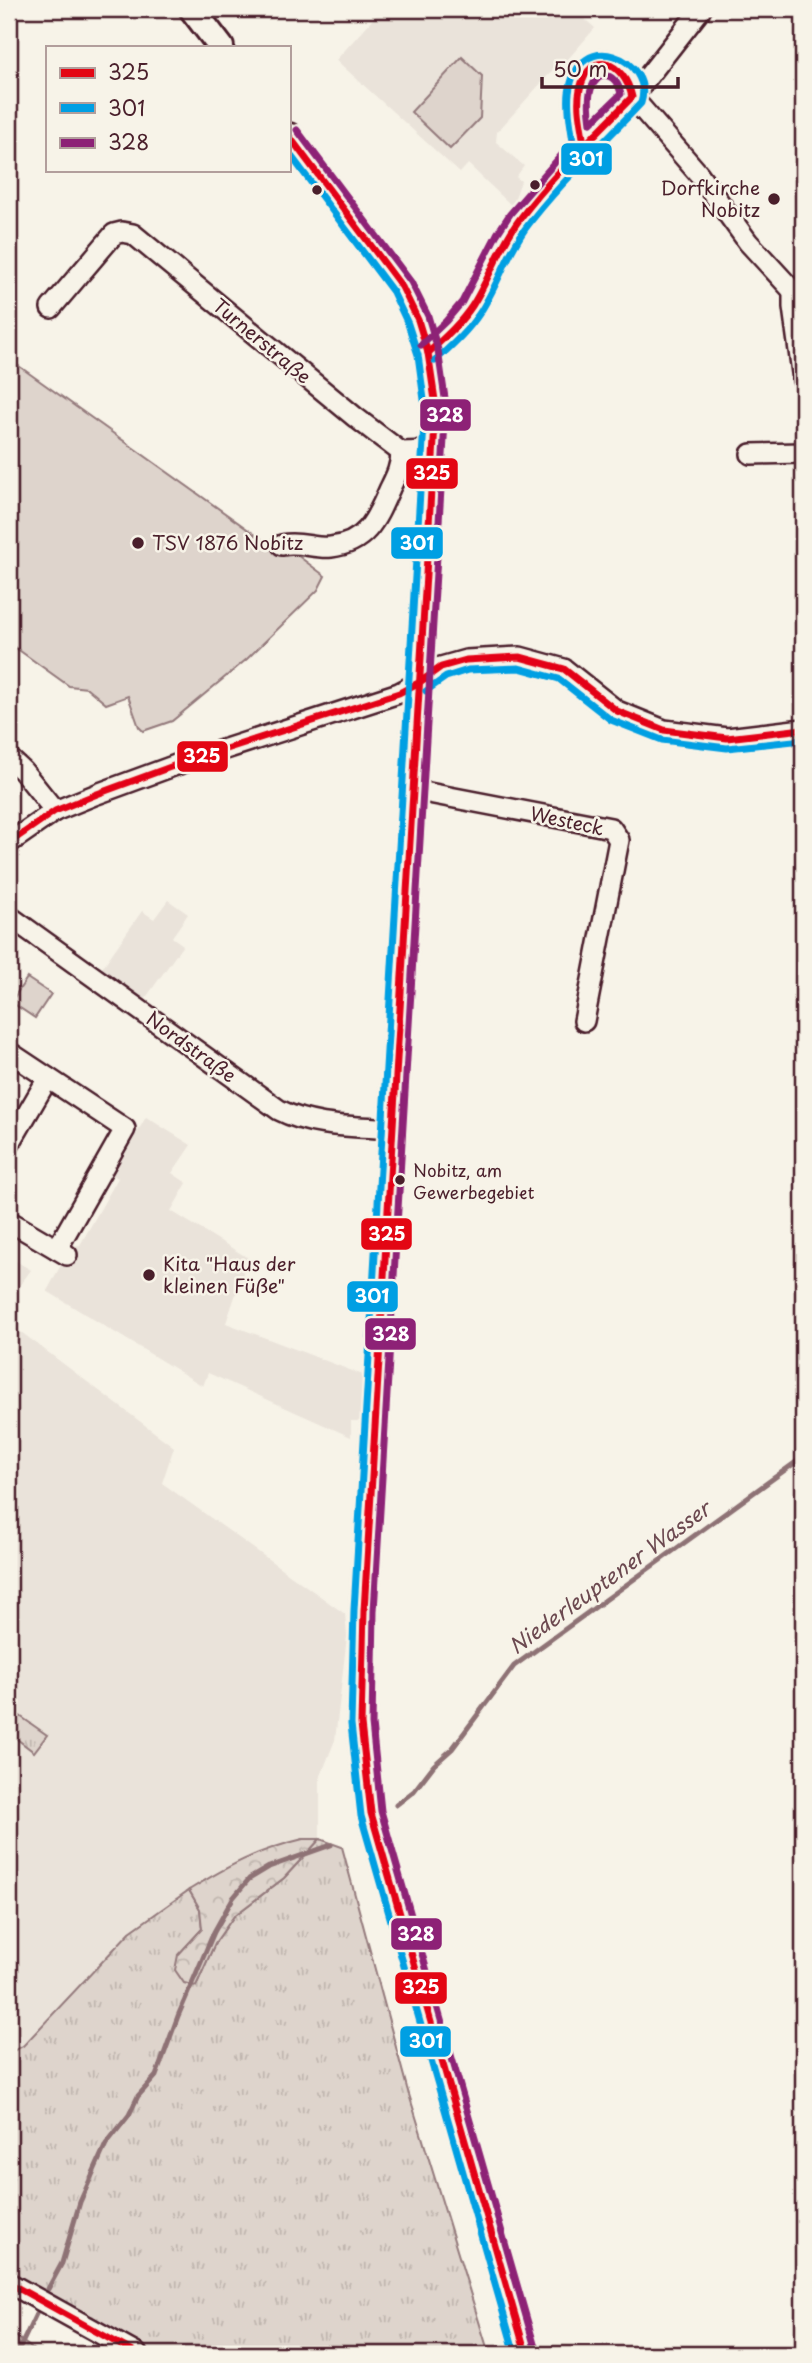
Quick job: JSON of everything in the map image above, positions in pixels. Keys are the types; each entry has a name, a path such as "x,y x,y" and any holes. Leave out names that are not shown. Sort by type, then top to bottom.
{"main road":[{"path":"192,9 220,46"},
{"path":"290,137 402,287 418,320 428,353 436,407 365,1611 361,1724 368,1799 411,1958 526,2354"}],"street":[{"path":"428,353 461,321 474,302 507,237 519,220 584,145 632,97 701,9"},
{"path":"584,145 580,88 586,73 600,64 614,66 626,74 632,97 698,173 748,242 798,284 793,307 803,380"},
{"name":"Turnerstraße","path":"51,308 114,234 133,234 401,452"},
{"path":"282,545 292,543 331,547 358,538 370,528 378,516 401,465 401,452 433,452"},
{"path":"751,454 803,453"},
{"path":"9,843 55,811 176,765 399,693 441,667 466,660 520,657 564,669 617,711 664,730 727,738 803,729"},
{"path":"9,758 55,811"},
{"name":"Westeck","path":"413,790 611,828 619,840 584,1021"},
{"name":"Nordstraße","path":"9,916 279,1110 298,1119 316,1123 393,1129"},
{"path":"9,1052 125,1129 62,1252 9,1221"},
{"path":"9,1145 48,1078"},
{"path":"9,2283 137,2354"}],"shaded area":[{"path":"382,9 573,9 595,28 562,66 559,63 497,132 496,142 524,166 516,177 521,181 512,206 468,164 460,173 336,60"},
{"path":"168,900 188,914 172,937 183,945 138,1009 95,978 142,911 154,919"},
{"name":"Kita \"Haus der kleinen Füße\"","path":"146,1117 191,1145 172,1173 187,1183 171,1211 248,1258 226,1323 363,1375 360,1421 351,1421 351,1437 208,1373 203,1386 47,1291 71,1246 80,1245 118,1178 113,1175"},
{"path":"9,1257 31,1270 9,1300"},
{"path":"9,1323 174,1447 162,1483 345,1614 347,1636 335,1740 320,1778 320,1839 303,1839 272,1847 249,1856 189,1890 22,2046 9,2053"}],"green space":[{"path":"462,57 482,76 480,118 450,149 411,112"},
{"name":"TSV 1876 Nobitz","path":"9,359 271,546 277,540 325,576 318,590 247,659 172,721 143,731 139,727 128,696 106,704 87,688 69,686 9,643"},
{"path":"27,978 51,994 35,1018 11,1002"},
{"path":"10,1709 47,1735 34,1752 9,1733"},
{"path":"303,1839 320,1839 284,1878 234,1916 215,1943 196,1986 184,1983 175,1970 178,1955 202,1929 200,1909 189,1890 243,1860"},
{"path":"320,1839 342,1847 407,2088 489,2354 151,2354 9,2274 9,2053 23,2046 130,1932 189,1890 200,1909 202,1929 178,1955 196,1986 215,1943 234,1916 284,1878"},
{"path":"9,2331 39,2354 9,2354"}],"waterway":[{"name":"Niederleuptener Wasser","path":"396,1805 414,1791 434,1765 452,1749 514,1666 803,1457"},
{"name":"Niederleuptener Wasser","path":"48,2289 62,2263 80,2202 106,2144 129,2115 138,2096 156,2076 214,1932 233,1898 249,1879 269,1867 331,1845"},
{"name":"Niederleuptener Wasser","path":"17,2354 36,2314"}],"transit line":[{"name":"301","path":"435,361 479,314 518,239 538,212 641,103 642,87 637,73 627,63 614,56 599,55 586,60 575,72 569,93 573,142"},
{"name":"325","path":"428,353 472,306 519,220 573,157 632,97 622,75 607,64 591,68 580,89 579,110 584,145"},
{"name":"328","path":"603,75 615,81 621,94 591,123 591,90 593,84 603,75"},
{"name":"328","path":"297,130 411,282 428,316 438,350 446,405 374,1611 372,1724 381,1811 536,2351"},
{"name":"325","path":"290,137 402,287 418,320 428,353 436,407 364,1611 361,1724 371,1813 526,2354"},
{"name":"328","path":"421,345 462,302 510,214 573,142"},
{"name":"301","path":"290,154 393,292 408,324 418,355 425,407 354,1610 351,1724 361,1816 515,2354"},
{"name":"325","path":"9,843 55,811 97,794 176,765 399,693 441,667 466,660 520,657 564,669 617,711 664,730 727,738 803,729"},
{"name":"301","path":"426,691 446,677 468,670 519,668 559,679 611,720 662,740 727,748 803,740"},
{"name":"325","path":"9,2283 137,2354"}],"place":[{"name":"Dorfkirche Nobitz","path":"774,199"},
{"name":"TSV 1876 Nobitz","path":"138,543"},
{"name":"Nobitz, am Gewerbegebiet","path":"400,1180"},
{"name":"Kita \"Haus der kleinen Füße\"","path":"149,1275"}]}
